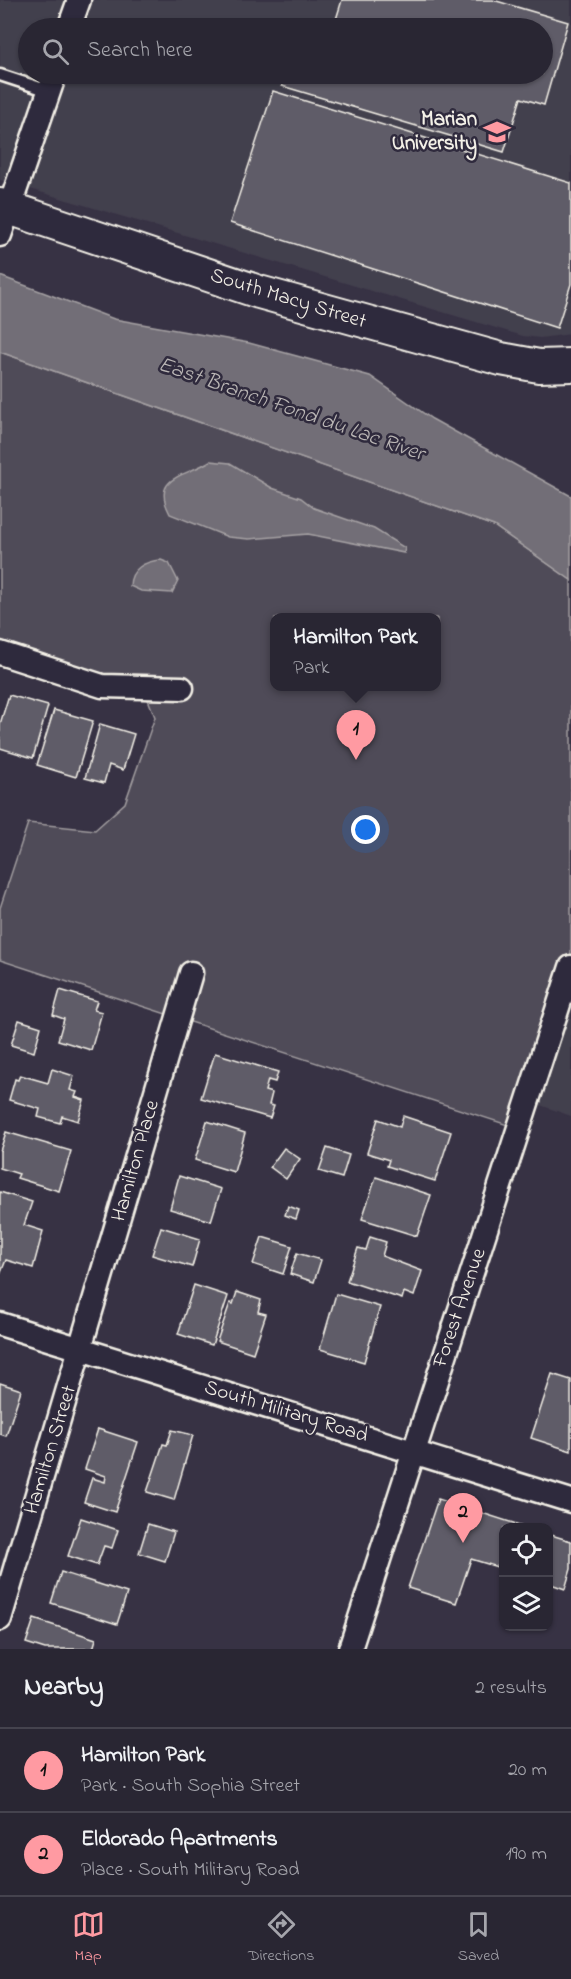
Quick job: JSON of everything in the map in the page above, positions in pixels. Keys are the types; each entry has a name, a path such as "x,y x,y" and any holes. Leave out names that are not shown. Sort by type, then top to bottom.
{"main road":[{"name":"South Macy Street","path":"4,216 259,292 501,359 539,366 571,365"}],"street":[{"path":"73,18 79,0"},
{"path":"4,216 51,84"},
{"path":"0,653 102,686 182,688"},
{"name":"Forest Avenue","path":"356,1647 412,1451 520,1129 571,967"},
{"name":"Hamilton Place","path":"81,1349 191,973"},
{"name":"South Military Road","path":"0,1324 571,1501"},
{"name":"Hamilton Street","path":"0,1619 81,1349"}],"lane":[{"path":"0,75 18,77"}],"shaded area":[{"path":"0,0 571,0 571,334 540,338 523,336 0,180"},
{"path":"0,352 494,526 571,580 571,967 520,1129 0,960 0,908 28,823 95,830 125,803 155,717 143,687 0,653"},
{"path":"571,967 571,1116 529,1101"}],"water":[{"name":"East Branch Fond du Lac River","path":"0,276 114,319 249,343 370,376 432,419 571,496 571,580 494,526 0,352"},
{"path":"210,461 230,463 272,488 301,498 314,508 374,529 405,548 404,553 308,534 249,539 228,537 170,514 164,492 167,485 173,479"},
{"path":"161,560 169,563 178,581 172,593 141,591 130,586 133,575 140,567 149,562"}],"building":[{"path":"342,0 493,0 568,22 553,74 553,18 336,18"},
{"path":"282,84 550,84 544,105 521,98 504,152 282,86"},
{"path":"273,91 571,183 571,284 557,328 230,223"},
{"path":"9,695 48,706 33,758 0,748 0,724"},
{"path":"54,710 93,721 76,777 37,765"},
{"path":"100,724 134,734 123,770 109,765 104,783 85,778"},
{"path":"60,990 97,1001 94,1010 102,1012 91,1050 58,1040 64,1019 53,1015"},
{"path":"19,1020 41,1027 34,1052 11,1045"},
{"path":"215,1053 278,1072 275,1082 268,1080 265,1091 272,1093 269,1105 274,1106 270,1118 201,1098"},
{"path":"52,1069 74,1076 70,1090 77,1092 75,1097 84,1100 78,1121 62,1116 60,1123 38,1117 40,1109 9,1100 15,1079 18,1080 20,1075 48,1083"},
{"path":"403,1116 451,1132 435,1181 387,1166 389,1160 367,1153 378,1119 400,1127"},
{"path":"207,1121 245,1133 234,1172 195,1160"},
{"path":"6,1132 71,1151 59,1191 17,1178 19,1174 0,1168 0,1151"},
{"path":"284,1148 300,1159 286,1179 270,1167"},
{"path":"327,1148 349,1155 342,1178 319,1171"},
{"path":"179,1176 221,1189 211,1221 170,1209"},
{"path":"376,1177 431,1195 417,1236 362,1219"},
{"path":"0,1192 32,1202 24,1225 43,1231 33,1268 6,1260 0,1275"},
{"path":"288,1206 299,1210 296,1219 285,1215"},
{"path":"161,1227 200,1239 192,1267 152,1255"},
{"path":"262,1237 292,1246 283,1274 253,1264"},
{"path":"370,1237 386,1242 382,1256 422,1271 414,1296 404,1292 402,1299 347,1281 358,1248 366,1250"},
{"path":"297,1253 321,1260 314,1282 290,1274"},
{"path":"194,1285 228,1296 212,1345 178,1334"},
{"path":"237,1292 261,1300 258,1312 266,1314 253,1353 217,1341 230,1303 233,1304"},
{"path":"336,1294 380,1307 364,1362 320,1349"},
{"path":"552,1374 571,1380 571,1451 531,1438"},
{"path":"0,1383 21,1390 6,1436 0,1434"},
{"path":"98,1429 138,1442 115,1512 84,1502 92,1478 105,1482 106,1476 85,1469"},
{"path":"172,1430 193,1435 174,1500 147,1492 163,1444 167,1445"},
{"path":"438,1499 513,1523 499,1523 499,1567 471,1559 456,1603 408,1588"},
{"path":"81,1518 118,1530 112,1548 104,1546 97,1565 68,1556"},
{"path":"148,1524 174,1532 165,1561 139,1553"},
{"path":"553,1536 571,1541 571,1569 565,1589 553,1585"},
{"path":"61,1572 127,1593 117,1624 51,1603"},
{"path":"34,1619 96,1639 93,1649 45,1649 26,1643"}],"place":[{"name":"Marian University","path":"497,132"},
{"name":"Hamilton Park","path":"356,760"},
{"name":"Eldorado Apartments","path":"463,1543"}]}
